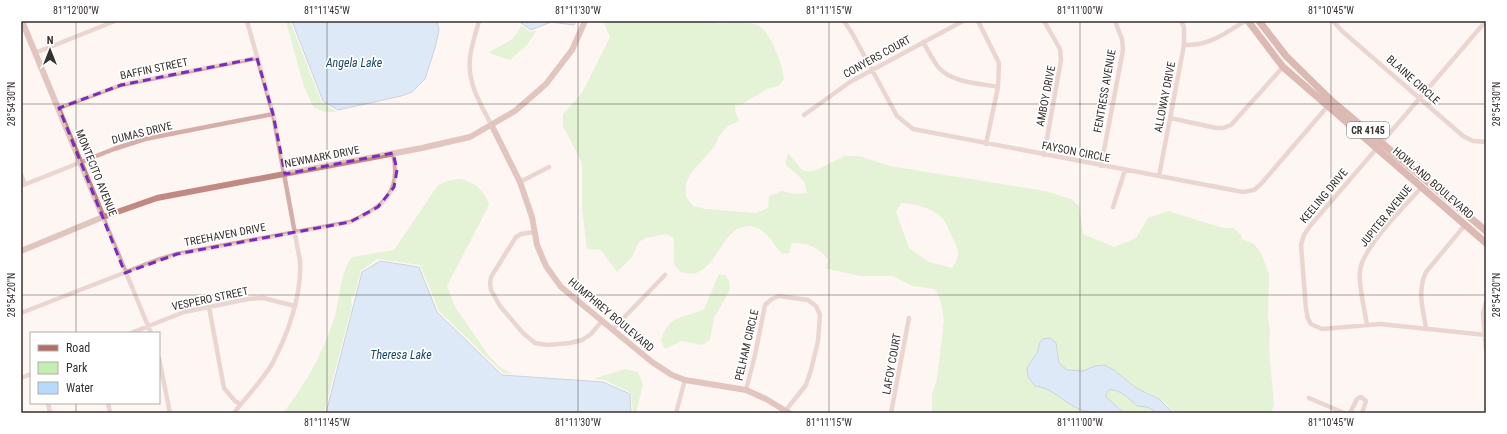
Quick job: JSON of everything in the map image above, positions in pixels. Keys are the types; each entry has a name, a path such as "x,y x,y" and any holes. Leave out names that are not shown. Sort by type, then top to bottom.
{"main road":[{"name":"HOWLAND BOULEVARD","path":"1248,21 1283,67 1327,107 1486,243"},
{"name":"HOWLAND BOULEVARD","path":"1259,21 1286,56 1332,101 1486,231"},
{"path":"1274,56 1286,56"},
{"path":"1283,67 1298,69"}],"street":[{"name":"MONTECITO AVENUE","path":"22,21 150,332"},
{"path":"35,54 115,21"},
{"path":"234,413 271,365 295,306 301,278 300,261 273,114 247,21"},
{"path":"480,21 470,58 472,83 476,96 492,126"},
{"name":"NEWMARK DRIVE","path":"21,251 103,217 157,198 470,137 492,126 516,111 546,84 572,50 585,21"},
{"name":"FAYSON CIRCLE","path":"844,21 897,116 905,124 924,132 1243,192 1254,190 1261,184 1327,107"},
{"name":"CONYERS COURT","path":"804,115 850,82 963,21"},
{"path":"978,21 999,63 998,87 986,144"},
{"name":"AMBOY DRIVE","path":"1044,21 1060,49 1062,60 1044,155"},
{"name":"FENTRESS AVENUE","path":"1101,166 1123,50 1122,39 1115,21"},
{"name":"ALLOWAY DRIVE","path":"1159,176 1184,45 1184,27 1181,21"},
{"path":"1184,45 1196,46 1208,43 1245,21"},
{"name":"BLAINE CIRCLE","path":"1333,21 1463,136 1474,141 1486,142"},
{"name":"KEELING DRIVE","path":"1485,335 1380,324 1322,329 1311,324 1308,319 1306,309 1301,245 1304,235 1310,226 1419,97 1486,21"},
{"path":"923,42 944,73 960,80 998,87"},
{"name":"BAFFIN STREET","path":"59,108 121,85 257,58"},
{"path":"1170,118 1216,128 1223,128 1231,125 1283,67"},
{"name":"DUMAS DRIVE","path":"23,185 114,148 145,140 273,114"},
{"name":"HUMPHREY BOULEVARD","path":"492,126 520,182 534,232 546,266 561,287 612,330 672,376 685,380 746,390 787,412"},
{"name":"TREEHAVEN DRIVE","path":"21,313 177,254 294,231 350,222 370,213 394,187 397,170 393,153"},
{"path":"520,182 549,167"},
{"path":"1113,207 1125,170"},
{"path":"21,175 23,185"},
{"name":"JUPITER AVENUE","path":"1367,325 1359,272 1362,262 1369,249 1421,188"},
{"path":"1426,328 1420,290 1422,281 1426,272 1464,225"},
{"path":"534,232 521,234 516,237 491,277 491,290 500,306 523,333 535,343 547,345 582,340 591,334 602,321"},
{"path":"612,330 665,275"},
{"name":"PELHAM CIRCLE","path":"746,390 756,356 765,305 772,299 779,296 808,300 816,306 820,315 818,341 806,384 787,412"},
{"name":"VESPERO STREET","path":"133,332 184,312 248,299 263,298 295,306"},
{"path":"1486,302 1483,313 1486,350"},
{"path":"208,307 224,388 235,401 240,404"},
{"name":"LAFOY COURT","path":"891,413 909,318"},
{"path":"160,363 170,413"},
{"path":"676,413 685,380"},
{"path":"1350,413 1357,399 1361,397 1366,401 1362,413"},
{"path":"1309,398 1344,413"}],"highlighted area":[{"path":"257,58 273,114 285,174 393,153 397,170 394,187 378,207 350,222 177,254 125,273 59,108 121,85"}],"green space":[{"path":"286,21 290,21 321,101 336,112 326,112 314,108 304,87"},
{"path":"603,21 713,21 715,23 754,24 759,26 768,35 772,42 779,58 784,79 779,86 767,89 742,104 735,105 736,114 740,121 728,126 719,136 714,147 691,173 686,183 686,197 693,206 705,209 756,213 768,208 769,196 782,191 793,194 807,193 804,181 785,164 788,153 802,170 810,172 844,156 859,156 890,166 1045,191 1071,199 1079,206 1083,234 1114,247 1136,238 1148,218 1168,211 1223,228 1234,228 1241,235 1242,239 1254,244 1261,253 1269,274 1269,349 1274,405 1271,413 1173,413 1167,405 1151,394 1136,388 1114,370 1105,365 1083,371 1067,370 1059,363 1058,347 1040,342 1034,359 1035,386 1047,389 1080,409 1096,413 932,413 932,394 937,379 944,320 941,303 937,292 934,289 913,286 892,276 860,276 826,268 828,260 817,249 808,245 792,243 789,253 782,254 772,241 756,227 743,227 736,230 724,242 708,265 701,271 693,274 684,273 675,266 674,238 666,234 645,238 639,242 632,257 617,272 601,250 587,249 582,209 582,163 563,126 563,114 582,93 610,37","holes":["901,203 917,205 933,211 945,222 958,253 957,260 952,268 929,262 909,248 896,212"]},
{"path":"521,25 530,32 537,30 526,46 510,60 489,53 511,40"},
{"path":"459,179 474,184 485,195 489,205 447,286 455,307 489,356 500,367 513,374 503,373 439,311 420,265 377,259 361,271 354,296 351,297 352,306 324,413 283,413 306,381 324,346 336,313 344,272 352,257 394,250 438,185"},
{"path":"719,274 725,275 729,281 730,290 714,318 710,340 702,345 681,341 665,349 661,341 668,326 677,319 704,309"},
{"path":"625,369 638,372 643,384 636,413 633,413 631,393 604,380 593,379"},
{"path":"1114,389 1130,399 1137,406 1147,407 1158,413 1124,413 1107,398 1106,394 1108,390"}],"water":[{"name":"Angela Lake","path":"292,21 437,21 439,30 425,79 412,92 401,96 338,110 323,101"},
{"path":"522,21 576,21 574,25 551,22 531,30 521,23"},
{"name":"Theresa Lake","path":"380,261 419,267 437,312 502,375 603,382 630,394 631,413 326,413 362,272"},
{"path":"1050,338 1056,343 1059,363 1067,370 1083,371 1095,366 1105,365 1114,370 1136,388 1159,399 1173,413 1158,413 1147,407 1137,406 1120,392 1112,390 1108,390 1106,394 1107,398 1124,413 1089,412 1073,406 1047,389 1035,386 1028,377 1027,368 1037,353 1040,342 1043,339"}]}
